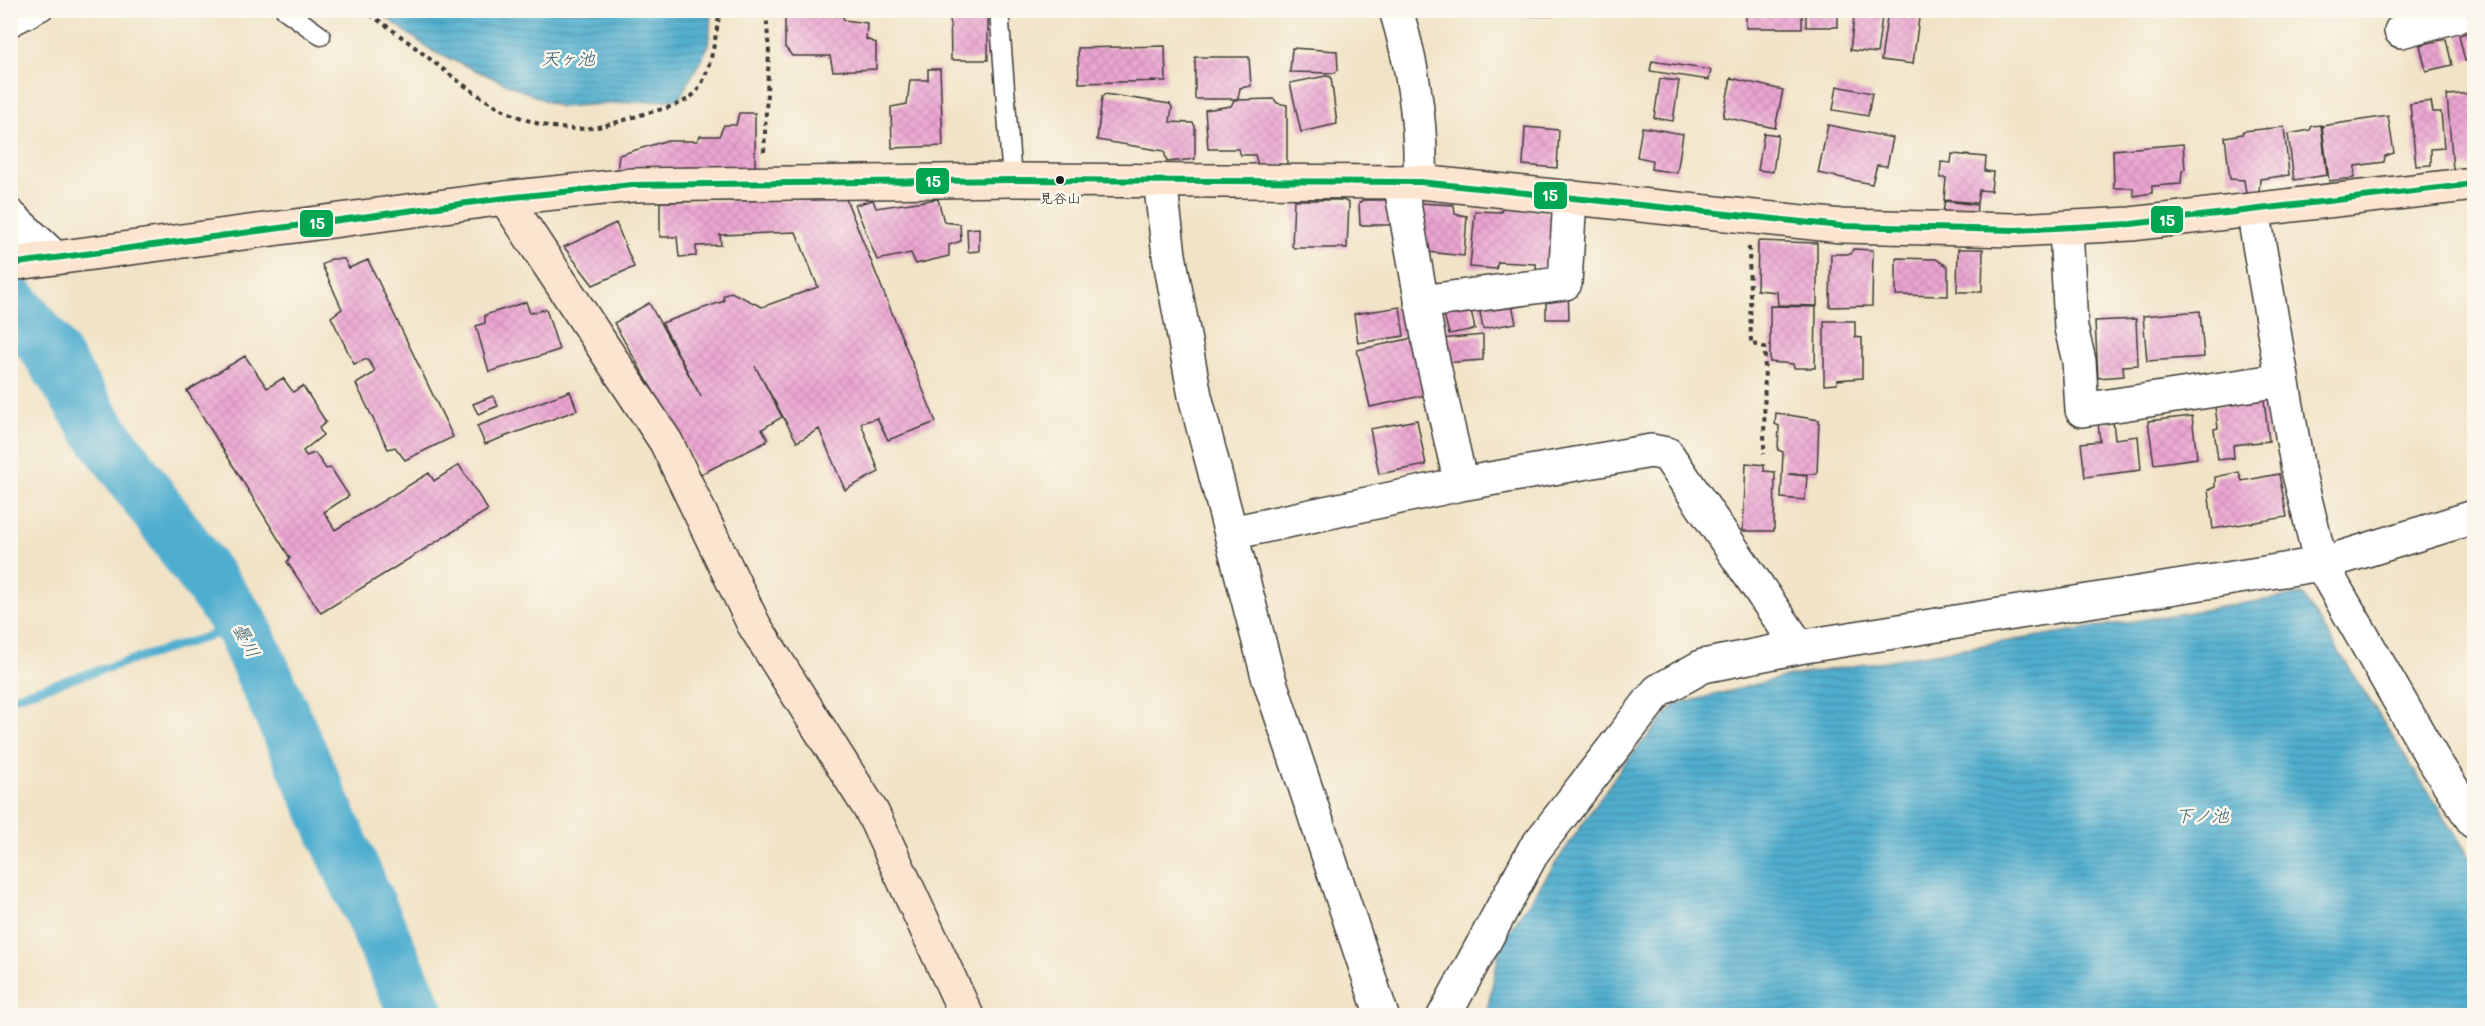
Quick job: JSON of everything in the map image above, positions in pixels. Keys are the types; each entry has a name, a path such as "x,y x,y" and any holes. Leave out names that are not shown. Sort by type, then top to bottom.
{"main road":[{"path":"10,264 505,198 632,185 1012,180 1410,182 1841,226 2066,228 2131,224 2475,184"},
{"path":"505,198 666,441 754,625 872,812 967,1016"}],"street":[{"path":"1396,10 1411,58 1421,155 1410,182 1421,302 1461,484"},
{"path":"2401,31 2475,11"},
{"path":"1160,180 1169,255 1195,396 1268,676 1382,1016"},
{"path":"1421,302 1565,283 1570,197"},
{"path":"2253,210 2298,470 2321,564 2433,759 2475,822"},
{"path":"10,216 54,257"},
{"path":"2066,228 2072,328 2079,361 2082,410 2282,380"},
{"path":"1231,533 1461,484 1651,451 1667,454 1799,647"},
{"path":"1444,1016 1534,850 1658,691 1703,666 1799,647 2321,564 2475,517"}],"lane":[{"path":"10,28 44,10"},
{"path":"285,10 321,36"},
{"path":"999,10 1012,180"}],"path":[{"path":"362,10 390,27 471,91 499,110 551,127 580,130 628,119 672,105 695,94 705,74 720,10"},
{"path":"763,182 769,61 766,10"},
{"path":"1749,216 1751,343 1765,348 1764,454"}],"water":[{"name":"天ヶ池","path":"377,11 711,11 709,45 679,99 560,107 434,52"},
{"name":"下ノ池","path":"2302,594 2474,864 2474,1015 1486,1016 1501,943 1623,765 1675,705 1785,677"}],"building":[{"path":"785,10 842,14 844,20 867,23 866,39 876,43 876,69 833,71 830,56 792,56 785,47"},
{"path":"950,10 988,10 988,60 951,60"},
{"path":"1505,10 1552,10 1552,16 1505,15"},
{"path":"1746,10 1802,10 1802,28 1746,28"},
{"path":"1806,10 1838,10 1838,27 1806,27"},
{"path":"1855,10 1883,10 1877,53 1850,50"},
{"path":"1888,10 1920,10 1913,64 1881,60"},
{"path":"2474,31 2474,58 2465,61 2459,35"},
{"path":"2446,39 2452,65 2426,71 2420,45"},
{"path":"1165,46 1166,81 1079,83 1078,48"},
{"path":"1292,48 1337,51 1338,70 1335,73 1290,72"},
{"path":"1195,57 1249,57 1251,86 1240,88 1238,99 1195,99"},
{"path":"1652,61 1711,70 1709,80 1650,71"},
{"path":"928,69 940,69 943,146 892,148 891,107 907,104 910,80 928,80"},
{"path":"1331,77 1337,124 1301,132 1290,83"},
{"path":"1731,78 1783,90 1775,128 1723,117"},
{"path":"1660,79 1679,81 1673,121 1654,118"},
{"path":"1837,86 1872,93 1868,116 1833,110"},
{"path":"2474,93 2474,167 2453,169 2447,95"},
{"path":"1105,94 1170,104 1172,107 1170,122 1193,123 1195,126 1195,159 1167,162 1164,151 1097,140 1102,97"},
{"path":"1274,99 1277,103 1287,105 1287,166 1259,169 1255,155 1241,155 1238,149 1208,149 1205,110 1231,106 1234,100"},
{"path":"2431,101 2433,112 2441,112 2444,148 2431,149 2431,165 2416,166 2410,104"},
{"path":"739,113 755,113 755,171 617,172 619,155 665,141 697,141 700,136 719,136 724,125 736,125"},
{"path":"2388,116 2394,153 2385,156 2384,162 2355,166 2354,178 2329,181 2322,126"},
{"path":"1828,125 1893,138 1887,166 1877,165 1872,184 1818,173"},
{"path":"2321,125 2327,175 2294,180 2288,134 2310,130 2312,126"},
{"path":"1525,127 1559,130 1557,168 1523,165"},
{"path":"1642,127 1683,134 1677,173 1651,169 1652,160 1637,157"},
{"path":"2284,127 2289,175 2260,179 2259,193 2246,194 2244,180 2230,179 2225,137 2242,134 2243,131"},
{"path":"1764,133 1778,135 1773,172 1758,170"},
{"path":"2183,144 2185,169 2182,171 2181,184 2152,186 2152,193 2134,196 2133,188 2114,188 2113,150"},
{"path":"1952,154 1986,157 1985,171 1993,172 1991,191 1979,190 1977,203 1944,200 1946,178 1940,178 1941,162 1951,163"},
{"path":"846,199 936,422 888,440 877,418 861,423 879,472 845,490 819,429 797,442 755,366 782,417 762,429 768,439 766,442 701,474 614,323 649,303 701,397 662,323 724,301 723,296 731,292 762,307 818,287 796,232 720,235 721,245 696,246 696,256 679,257 677,237 660,237 660,202"},
{"path":"938,199 944,222 960,224 961,241 949,245 949,256 916,264 911,253 877,260 855,205 873,200 876,208"},
{"path":"1294,200 1343,200 1349,203 1347,248 1294,248 1292,246"},
{"path":"1363,200 1390,200 1393,225 1360,225 1359,203"},
{"path":"1945,201 1977,205 1976,215 1943,212"},
{"path":"1419,203 1454,205 1455,214 1467,216 1464,256 1419,251"},
{"path":"1503,207 1563,213 1559,273 1537,274 1536,264 1498,262 1496,269 1470,267 1475,211 1501,212"},
{"path":"616,223 634,267 593,285 564,247"},
{"path":"979,228 979,251 968,252 967,229"},
{"path":"1758,241 1817,243 1817,306 1778,305 1777,292 1757,290"},
{"path":"1853,249 1873,250 1872,306 1830,307 1831,254 1851,254"},
{"path":"1958,249 1983,249 1982,292 1957,292"},
{"path":"1896,258 1936,259 1948,267 1948,296 1896,295"},
{"path":"331,259 344,259 349,268 368,260 453,437 405,460 395,447 388,449 356,384 374,373 374,369 367,359 354,364 331,317 342,309 322,265"},
{"path":"1568,288 1569,319 1546,319 1546,292"},
{"path":"1510,295 1516,323 1483,329 1478,301"},
{"path":"1469,301 1475,329 1449,334 1442,306"},
{"path":"526,302 530,313 546,309 559,350 489,372 476,326 485,323 485,315"},
{"path":"1770,306 1816,307 1815,368 1794,368 1793,364 1770,362"},
{"path":"1400,307 1404,336 1358,343 1354,314"},
{"path":"2200,311 2204,357 2147,361 2143,316"},
{"path":"2136,319 2138,365 2123,366 2124,376 2098,378 2095,321"},
{"path":"1824,321 1855,321 1855,337 1862,338 1862,378 1837,380 1837,384 1824,385"},
{"path":"1483,335 1483,360 1443,363 1440,339"},
{"path":"1418,337 1431,394 1370,407 1357,350"},
{"path":"245,356 267,388 283,378 293,392 303,386 326,422 319,428 323,435 303,451 306,456 315,453 326,469 331,468 349,496 324,512 335,530 429,473 434,481 459,465 488,510 321,613 287,562 290,558 187,391"},
{"path":"570,391 577,410 485,444 477,426"},
{"path":"493,396 498,406 478,414 473,404"},
{"path":"2264,400 2269,441 2233,445 2234,458 2218,460 2214,429 2218,428 2215,407"},
{"path":"1776,413 1819,420 1817,474 1788,474 1807,476 1805,500 1781,498 1783,452 1778,450 1779,426 1775,424"},
{"path":"2192,416 2197,458 2154,464 2148,421"},
{"path":"1417,420 1426,465 1379,474 1370,429"},
{"path":"2113,422 2115,439 2138,436 2141,470 2085,477 2081,443 2100,441 2098,423"},
{"path":"1746,463 1764,465 1764,471 1775,472 1774,531 1743,531"},
{"path":"2239,472 2242,481 2279,474 2287,517 2213,529 2208,490 2215,487 2215,477"}],"waterway":[{"name":"曇川","path":"10,302 45,344 94,422 242,626 418,1016"},
{"path":"10,698 242,626"}],"transit line":[{"name":"15","path":"10,264 505,198 632,185 1012,180 1420,182 1841,226 2015,230 2131,224 2474,184"}],"place":[{"name":"見谷山","path":"1060,180"}]}
